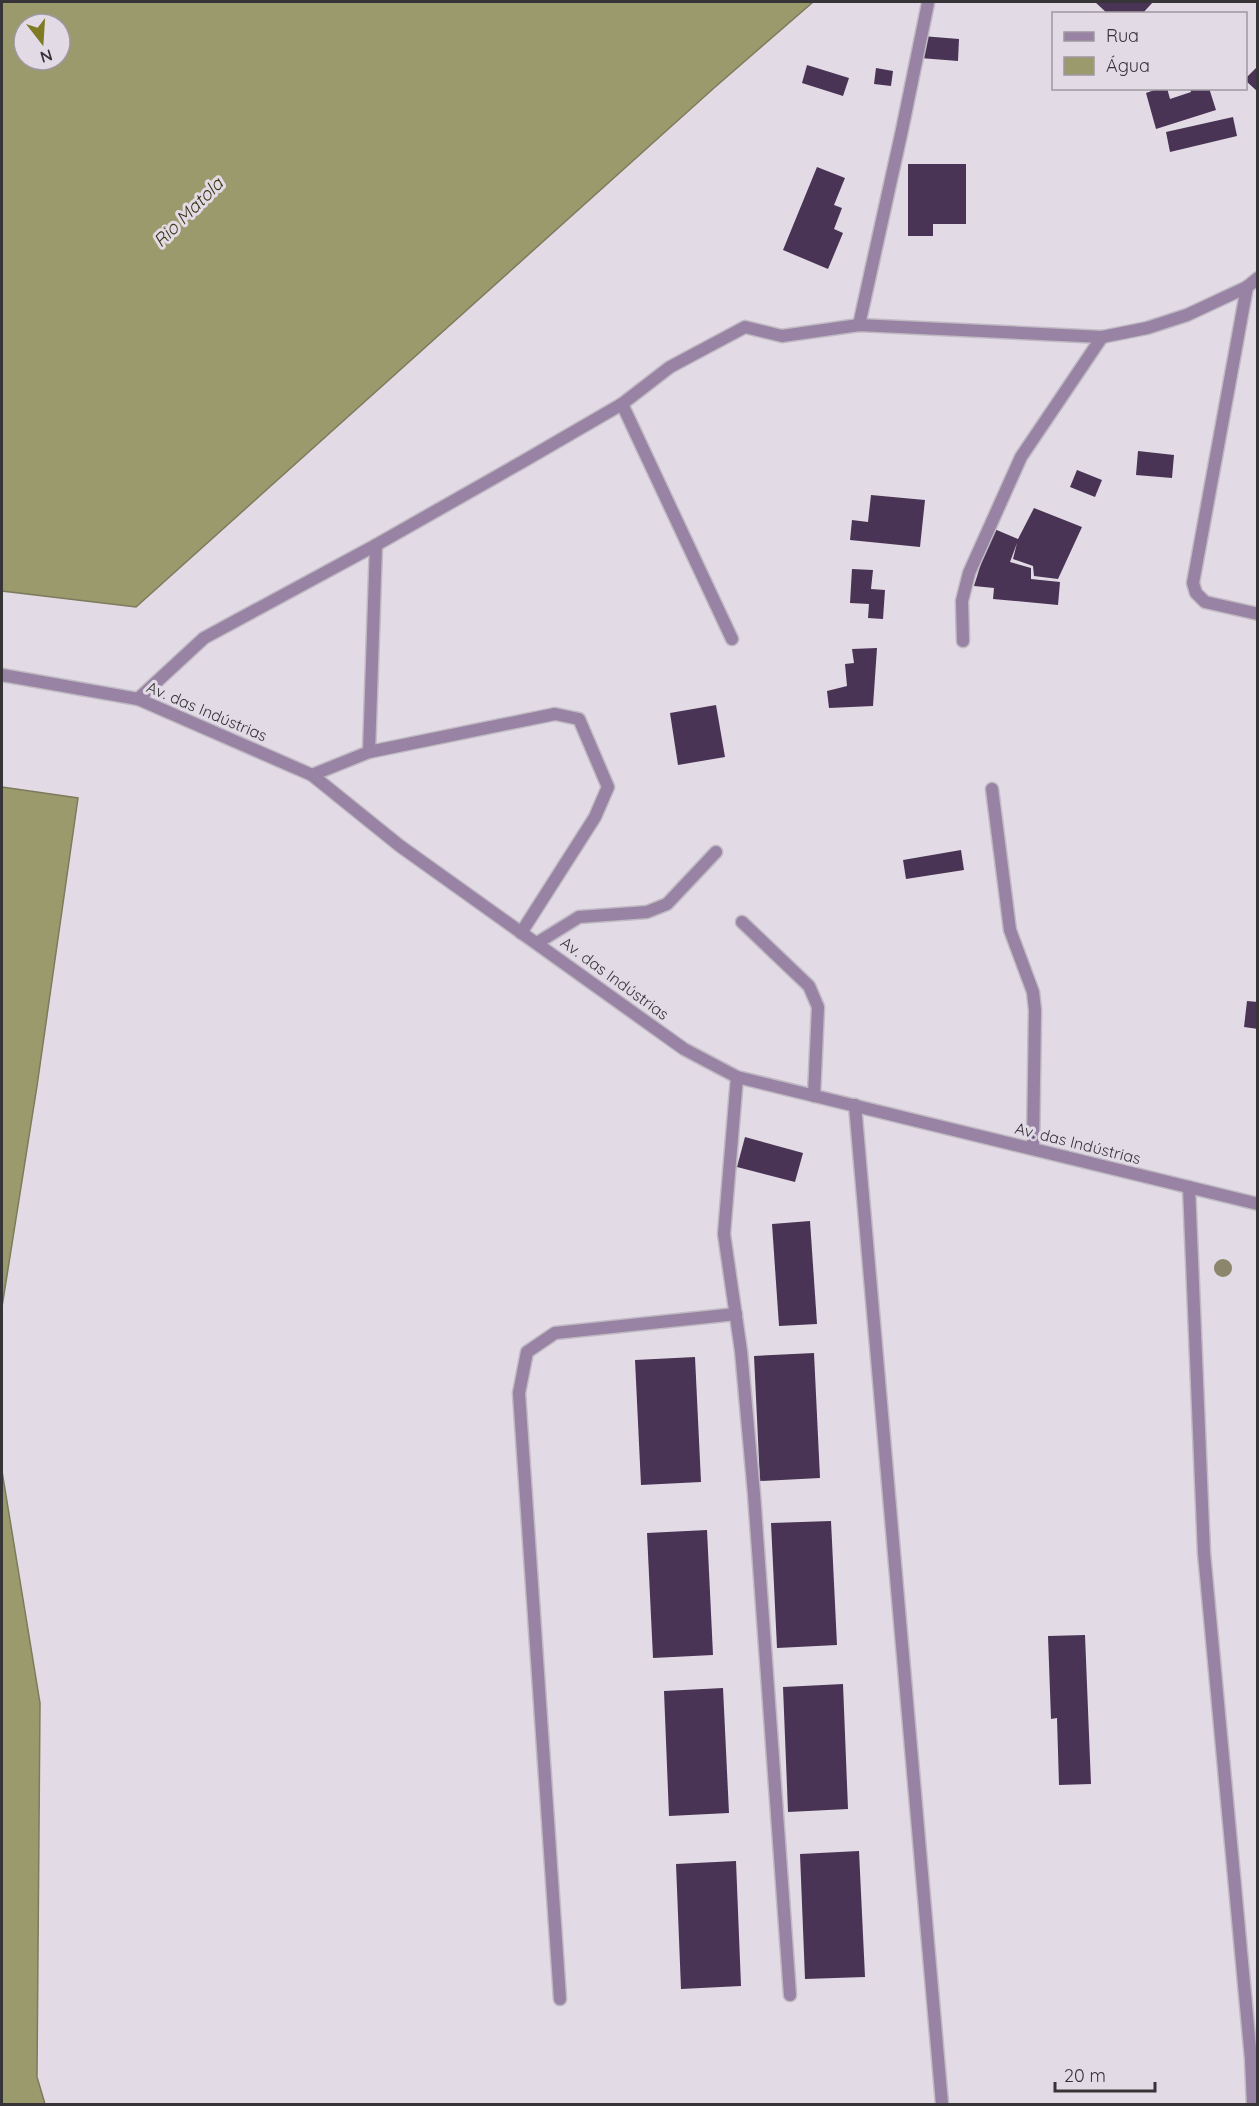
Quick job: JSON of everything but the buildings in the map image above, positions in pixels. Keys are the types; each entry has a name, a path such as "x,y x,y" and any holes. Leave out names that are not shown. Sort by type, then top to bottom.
{"street":[{"path":"859,325 928,3"},
{"path":"138,699 204,638 376,545 622,404 670,367 745,327 782,336 859,325 1102,337 1147,328 1187,315 1247,287 1257,278"},
{"path":"1247,287 1193,583 1196,593 1205,602 1257,614"},
{"path":"963,642 962,601 969,573 1021,457 1102,337"},
{"path":"622,404 732,639"},
{"path":"369,752 376,545"},
{"name":"Av. das Indústrias","path":"2,675 138,699 312,775 400,846 684,1049 737,1077 1257,1204"},
{"path":"312,775 369,752 555,714 579,719 608,787 595,817 521,933"},
{"path":"992,789 1010,930 1033,992 1035,1010 1033,1149"},
{"path":"537,943 579,917 646,912 667,904 717,852"},
{"path":"742,922 809,986 818,1007 814,1096"},
{"path":"737,1077 724,1233 736,1314 754,1494 790,1995"},
{"path":"855,1106 942,2104"},
{"path":"1189,1187 1204,1553 1251,2059 1253,2104"},
{"path":"560,1999 519,1393 527,1352 555,1333 736,1314"}],"water":[{"name":"Rio Matola","path":"2,2 813,2 714,88 136,607 2,591"},
{"path":"2,787 78,798 37,1086 2,1307"},
{"path":"2,1471 40,1703 37,2077 45,2104 2,2104"}]}
